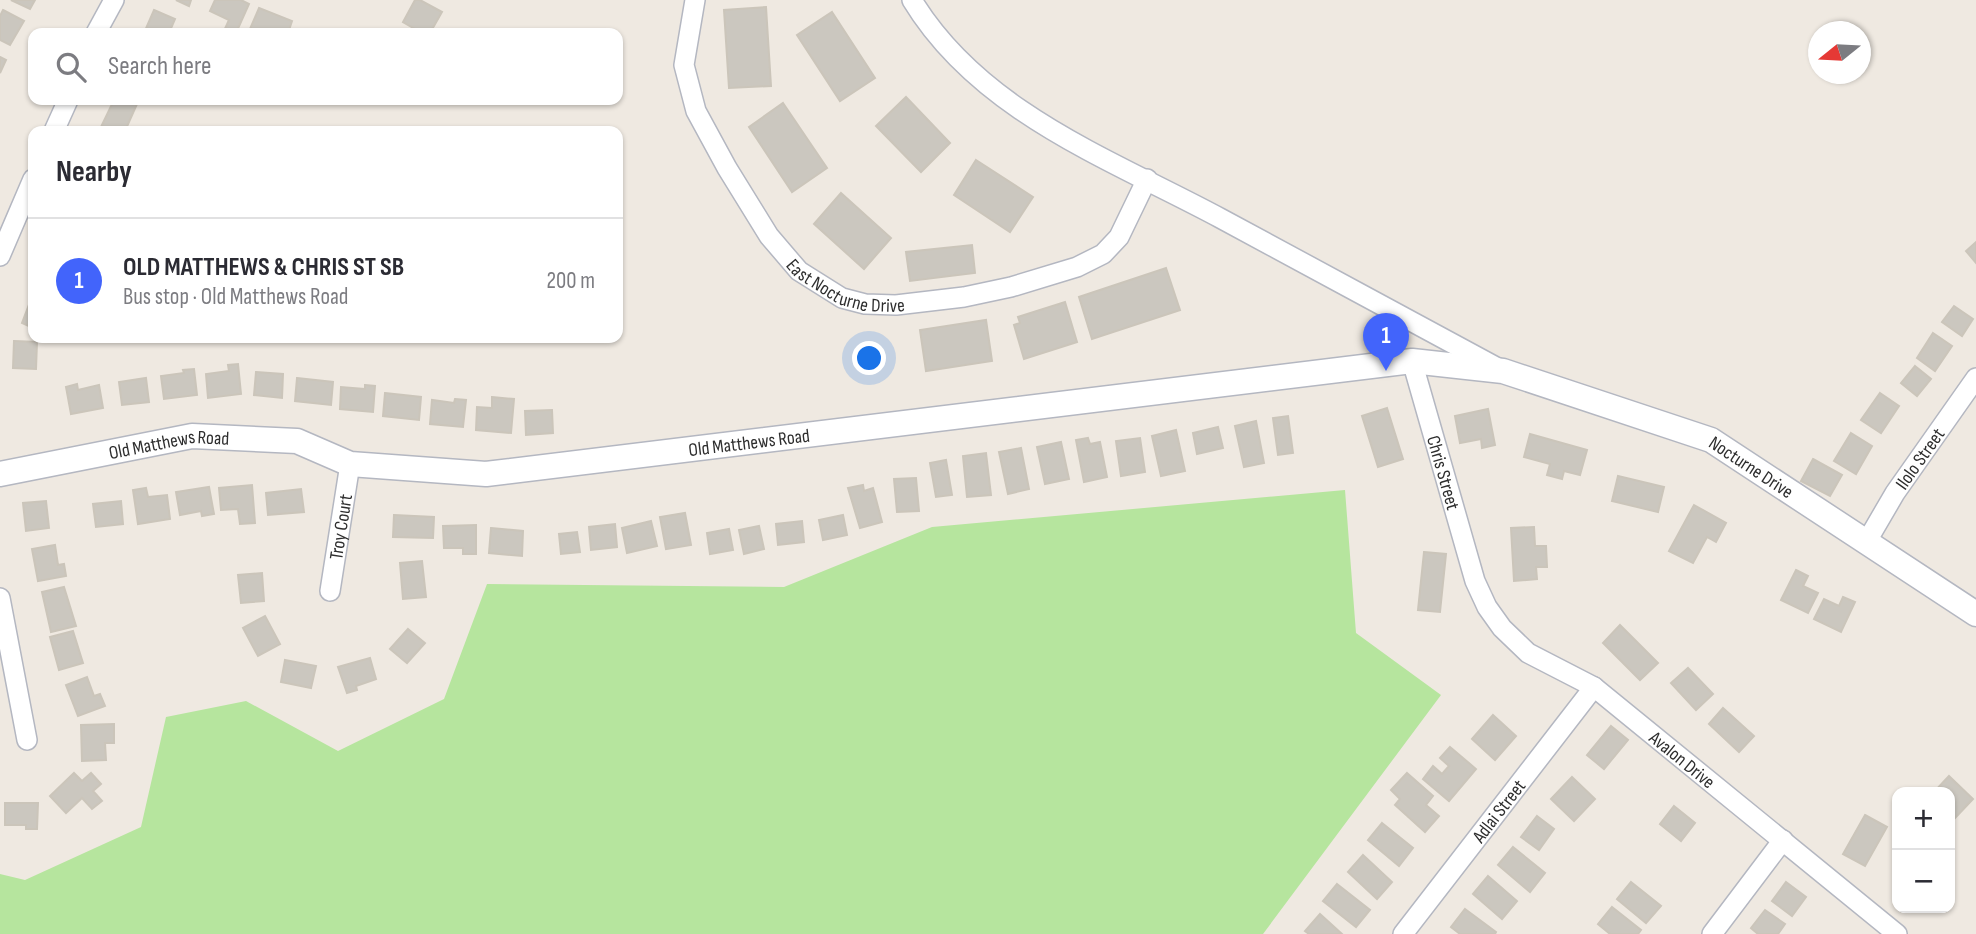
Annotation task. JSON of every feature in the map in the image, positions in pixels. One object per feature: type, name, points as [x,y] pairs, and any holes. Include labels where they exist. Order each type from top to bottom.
[{"type":"street","points":[[99,28],[114,0]]},
{"type":"street","name":"East Nocturne Drive","points":[[695,0],[684,65],[696,111],[769,236],[799,271],[842,298],[865,304],[896,305],[964,297],[1011,287],[1077,267],[1103,254],[1119,237],[1147,179]]},
{"type":"street","points":[[912,0],[939,38],[965,66],[1029,116],[1083,148],[1147,179],[1503,371]]},
{"type":"street","points":[[56,126],[66,105]]},
{"type":"street","points":[[0,256],[28,191]]},
{"type":"street","name":"Old Matthews Road","points":[[0,474],[192,436],[298,441],[350,464],[486,474],[1412,361],[1503,371]]},
{"type":"street","name":"Chris Street","points":[[1412,361],[1475,581]]},
{"type":"street","name":"Nocturne Drive","points":[[1503,371],[1711,439],[1976,614]]},
{"type":"street","name":"Ilolo Street","points":[[1867,541],[1895,493],[1976,378]]},
{"type":"street","name":"Troy Court","points":[[330,591],[350,464]]},
{"type":"street","name":"Avalon Drive","points":[[1475,581],[1487,607],[1502,628],[1528,653],[1594,687],[1897,934]]},
{"type":"street","points":[[0,598],[27,740]]},
{"type":"street","name":"Adlai Street","points":[[1403,934],[1594,687]]},
{"type":"street","points":[[1712,934],[1783,840]]},
{"type":"green space","points":[[1345,490],[1356,633],[1441,695],[1263,934],[0,934],[0,874],[25,880],[141,827],[166,717],[246,701],[338,751],[444,699],[487,584],[784,587],[932,527]]},
{"type":"building","points":[[11,0],[35,0],[30,9]]},
{"type":"building","points":[[176,0],[191,0],[189,6]]},
{"type":"building","points":[[215,0],[241,0],[249,4],[238,28],[225,28],[229,20],[210,11]]},
{"type":"building","points":[[415,0],[442,12],[433,28],[413,28],[403,22]]},
{"type":"building","points":[[766,7],[771,86],[729,88],[724,10]]},
{"type":"building","points":[[259,8],[292,21],[290,28],[250,28]]},
{"type":"building","points":[[3,10],[24,21],[10,45],[0,40],[0,16]]},
{"type":"building","points":[[154,10],[175,19],[171,28],[146,28]]},
{"type":"building","points":[[832,12],[875,78],[840,101],[797,35]]},
{"type":"building","points":[[0,57],[6,60],[0,73]]},
{"type":"building","points":[[906,97],[950,143],[921,172],[876,126]]},
{"type":"building","points":[[783,103],[827,168],[792,192],[749,127]]},
{"type":"building","points":[[112,105],[137,105],[127,126],[101,126]]},
{"type":"building","points":[[976,160],[1033,197],[1010,232],[954,195]]},
{"type":"building","points":[[841,193],[891,238],[864,269],[814,224]]},
{"type":"building","points":[[1976,242],[1976,263],[1966,251]]},
{"type":"building","points":[[972,245],[975,273],[910,281],[906,252]]},
{"type":"building","points":[[1166,268],[1180,310],[1092,339],[1079,297]]},
{"type":"building","points":[[1065,302],[1077,342],[1024,359],[1014,325],[1020,323],[1018,317]]},
{"type":"building","points":[[1954,306],[1973,319],[1962,336],[1942,322]]},
{"type":"building","points":[[28,307],[28,326],[22,323]]},
{"type":"building","points":[[986,320],[992,361],[926,371],[920,330]]},
{"type":"building","points":[[1933,333],[1952,346],[1935,371],[1917,358]]},
{"type":"building","points":[[14,341],[37,343],[36,369],[13,368]]},
{"type":"building","points":[[238,364],[241,394],[208,398],[206,374],[229,371],[228,365]]},
{"type":"building","points":[[1915,366],[1931,379],[1917,396],[1901,383]]},
{"type":"building","points":[[194,369],[197,395],[164,399],[161,376]]},
{"type":"building","points":[[256,372],[283,374],[282,398],[254,395]]},
{"type":"building","points":[[146,378],[149,402],[122,405],[119,382]]},
{"type":"building","points":[[297,378],[333,382],[331,405],[295,401]]},
{"type":"building","points":[[77,384],[78,390],[99,385],[103,408],[71,414],[66,387]]},
{"type":"building","points":[[365,385],[375,386],[373,412],[340,409],[341,387],[365,389]]},
{"type":"building","points":[[385,393],[421,397],[419,420],[383,416]]},
{"type":"building","points":[[1880,393],[1899,406],[1881,433],[1861,420]]},
{"type":"building","points":[[492,397],[514,399],[511,433],[476,430],[477,407],[492,408]]},
{"type":"building","points":[[455,399],[466,400],[463,427],[430,424],[432,400],[454,403]]},
{"type":"building","points":[[1387,408],[1403,459],[1378,467],[1362,416]]},
{"type":"building","points":[[1488,409],[1495,445],[1482,448],[1481,439],[1460,443],[1455,416]]},
{"type":"building","points":[[552,410],[553,433],[526,435],[525,411]]},
{"type":"building","points":[[1288,416],[1293,453],[1278,455],[1273,418]]},
{"type":"building","points":[[1256,421],[1264,463],[1244,467],[1235,426]]},
{"type":"building","points":[[1218,427],[1223,448],[1197,454],[1193,433]]},
{"type":"building","points":[[1176,430],[1185,471],[1161,476],[1152,436]]},
{"type":"building","points":[[1851,433],[1872,446],[1856,474],[1834,461]]},
{"type":"building","points":[[1530,434],[1587,450],[1580,475],[1564,471],[1562,479],[1547,475],[1550,464],[1524,457]]},
{"type":"building","points":[[1088,438],[1090,444],[1100,442],[1107,477],[1084,482],[1076,440]]},
{"type":"building","points":[[1140,438],[1145,472],[1121,476],[1116,441]]},
{"type":"building","points":[[1061,442],[1069,479],[1045,484],[1037,447]]},
{"type":"building","points":[[1021,448],[1029,489],[1008,494],[999,452]]},
{"type":"building","points":[[986,453],[991,495],[967,497],[963,456]]},
{"type":"building","points":[[1813,459],[1842,475],[1830,496],[1801,481]]},
{"type":"building","points":[[946,460],[952,495],[936,497],[930,463]]},
{"type":"building","points":[[1618,476],[1664,487],[1658,512],[1612,501]]},
{"type":"building","points":[[916,478],[919,511],[897,512],[894,479]]},
{"type":"building","points":[[252,485],[255,523],[240,524],[238,509],[221,510],[219,488]]},
{"type":"building","points":[[863,485],[864,491],[873,488],[882,522],[860,528],[848,488]]},
{"type":"building","points":[[209,487],[214,514],[202,516],[201,511],[180,515],[176,492]]},
{"type":"building","points":[[146,488],[148,497],[167,495],[170,519],[138,524],[133,490]]},
{"type":"building","points":[[301,489],[304,512],[268,515],[266,493]]},
{"type":"building","points":[[46,501],[49,528],[26,531],[23,503]]},
{"type":"building","points":[[121,501],[123,524],[96,527],[93,504]]},
{"type":"building","points":[[1694,505],[1726,523],[1716,542],[1707,537],[1693,563],[1669,551]]},
{"type":"building","points":[[685,513],[691,545],[666,549],[660,517]]},
{"type":"building","points":[[394,515],[434,517],[433,538],[393,537]]},
{"type":"building","points":[[843,515],[847,535],[823,540],[819,520]]},
{"type":"building","points":[[651,521],[657,546],[627,553],[622,528]]},
{"type":"building","points":[[802,521],[804,542],[778,545],[776,524]]},
{"type":"building","points":[[615,524],[617,547],[591,550],[589,527]]},
{"type":"building","points":[[476,525],[476,554],[463,554],[463,548],[444,548],[443,526]]},
{"type":"building","points":[[759,526],[764,549],[744,554],[739,530]]},
{"type":"building","points":[[1534,527],[1535,546],[1546,546],[1547,567],[1536,567],[1537,579],[1514,581],[1511,528]]},
{"type":"building","points":[[491,528],[523,531],[522,556],[489,553]]},
{"type":"building","points":[[729,529],[733,550],[710,554],[707,533]]},
{"type":"building","points":[[577,532],[580,552],[561,554],[559,534]]},
{"type":"building","points":[[55,545],[58,565],[64,564],[66,576],[38,581],[32,549]]},
{"type":"building","points":[[1424,552],[1446,554],[1440,612],[1418,610]]},
{"type":"building","points":[[422,561],[426,597],[403,599],[400,563]]},
{"type":"building","points":[[1796,570],[1808,576],[1803,586],[1818,593],[1808,613],[1781,600]]},
{"type":"building","points":[[262,573],[264,601],[241,603],[238,575]]},
{"type":"building","points":[[64,587],[76,626],[51,632],[42,592]]},
{"type":"building","points":[[1843,597],[1855,602],[1841,632],[1814,619],[1824,599],[1839,606]]},
{"type":"building","points":[[265,616],[280,644],[258,656],[243,628]]},
{"type":"building","points":[[1620,625],[1658,663],[1640,680],[1603,643]]},
{"type":"building","points":[[408,629],[425,643],[407,663],[390,649]]},
{"type":"building","points":[[73,631],[83,663],[59,670],[50,637]]},
{"type":"building","points":[[370,658],[376,679],[356,686],[357,690],[347,693],[338,667]]},
{"type":"building","points":[[285,660],[316,666],[311,688],[281,682]]},
{"type":"building","points":[[1688,668],[1713,694],[1696,710],[1671,683]]},
{"type":"building","points":[[87,677],[94,696],[100,694],[105,706],[78,716],[66,685]]},
{"type":"building","points":[[1723,708],[1754,736],[1739,752],[1709,724]]},
{"type":"building","points":[[1493,715],[1516,736],[1495,760],[1472,739]]},
{"type":"building","points":[[114,724],[114,743],[105,743],[106,760],[82,761],[81,725]]},
{"type":"building","points":[[1611,726],[1628,740],[1604,769],[1587,755]]},
{"type":"building","points":[[1450,747],[1476,769],[1449,801],[1423,779],[1433,766],[1442,774],[1449,766],[1440,758]]},
{"type":"building","points":[[74,773],[82,781],[91,773],[101,784],[93,791],[102,801],[92,809],[82,798],[66,813],[50,796]]},
{"type":"building","points":[[1407,773],[1433,796],[1426,805],[1439,816],[1425,832],[1395,805],[1400,799],[1391,790]]},
{"type":"building","points":[[1949,776],[1973,799],[1955,818],[1955,787],[1939,787]]},
{"type":"building","points":[[1572,777],[1595,799],[1574,821],[1551,799]]},
{"type":"building","points":[[5,803],[38,803],[37,829],[26,829],[26,825],[5,825]]},
{"type":"building","points":[[1674,806],[1695,823],[1681,841],[1660,824]]},
{"type":"building","points":[[1865,815],[1887,827],[1865,866],[1843,854]]},
{"type":"building","points":[[1537,816],[1554,829],[1539,850],[1521,837]]},
{"type":"building","points":[[1382,823],[1413,848],[1399,866],[1368,840]]},
{"type":"building","points":[[1513,847],[1545,873],[1530,892],[1498,865]]},
{"type":"building","points":[[1363,855],[1392,882],[1377,899],[1348,872]]},
{"type":"building","points":[[1488,876],[1517,901],[1502,919],[1473,894]]},
{"type":"building","points":[[1631,882],[1661,906],[1646,923],[1617,899]]},
{"type":"building","points":[[1786,882],[1806,897],[1792,916],[1772,901]]},
{"type":"building","points":[[1337,884],[1370,910],[1356,927],[1323,901]]},
{"type":"building","points":[[1612,907],[1641,930],[1638,934],[1610,934],[1598,924]]},
{"type":"building","points":[[1465,909],[1496,932],[1495,934],[1460,934],[1451,927]]},
{"type":"building","points":[[1765,910],[1785,924],[1778,934],[1758,934],[1751,928]]},
{"type":"building","points":[[1320,914],[1342,934],[1309,934],[1305,931]]},
{"type":"place","name":"OLD MATTHEWS & CHRIS ST SB","points":[[1386,371]]}]
